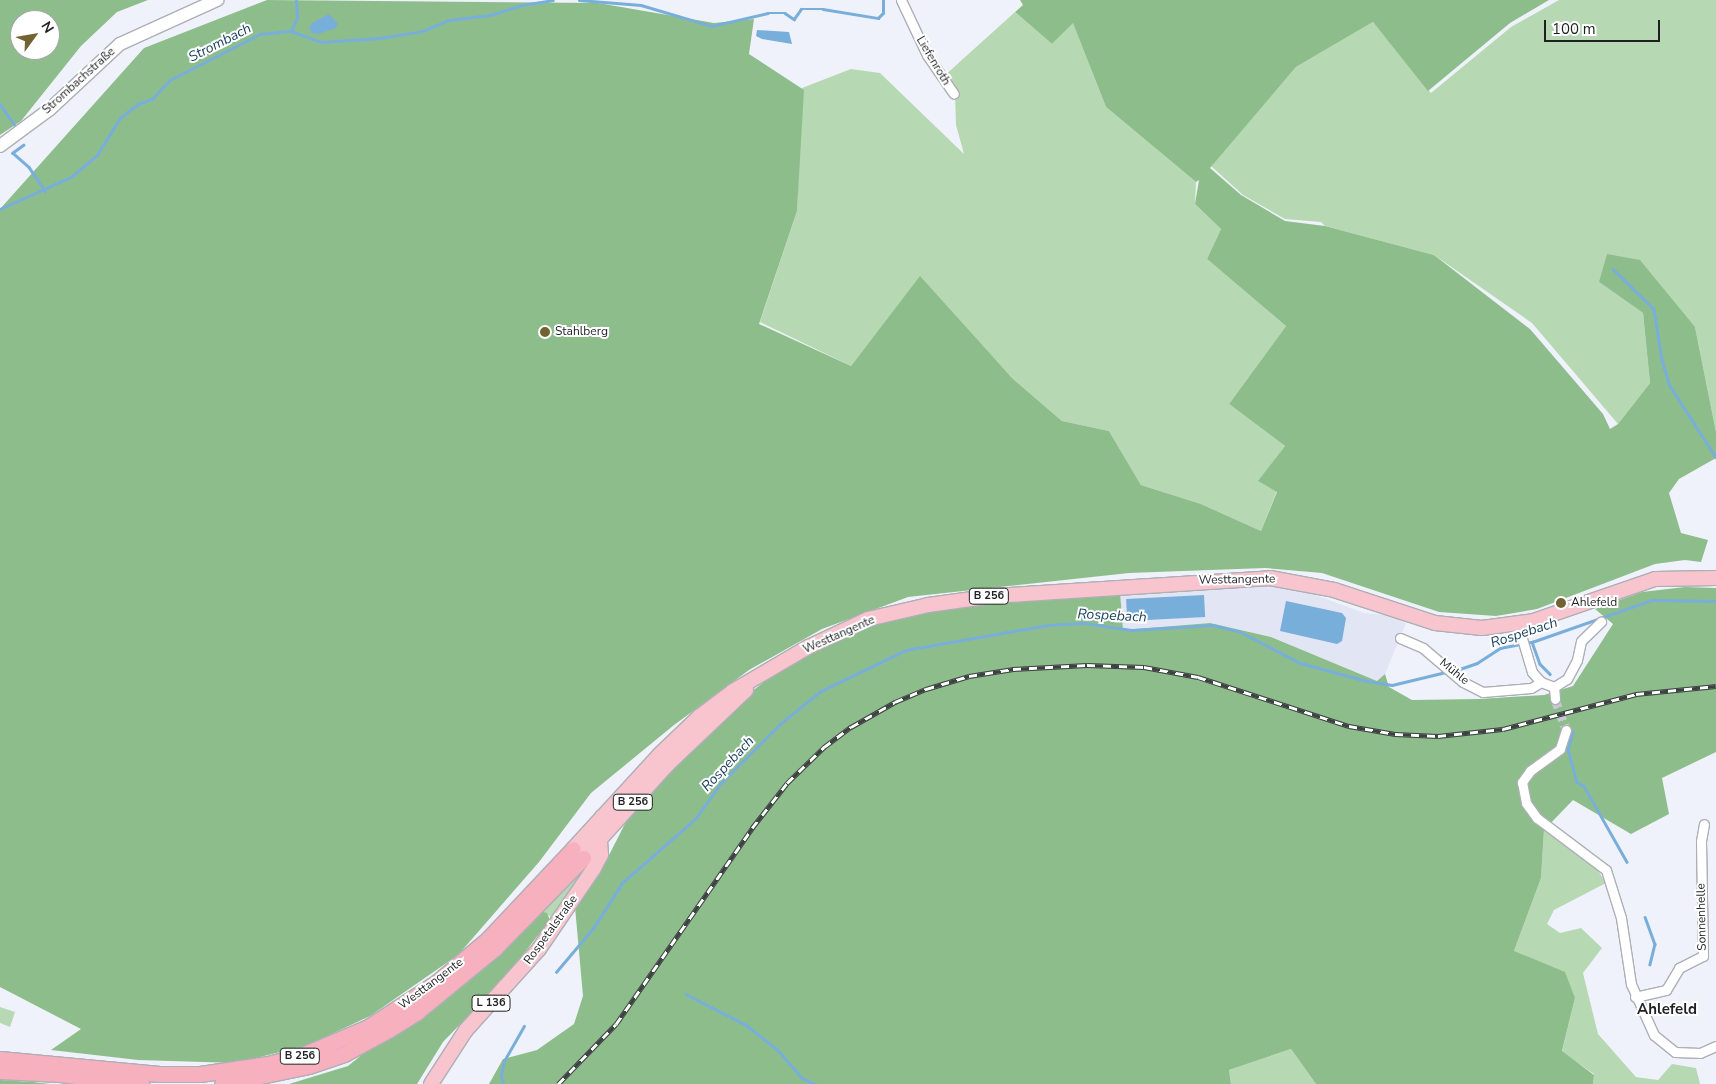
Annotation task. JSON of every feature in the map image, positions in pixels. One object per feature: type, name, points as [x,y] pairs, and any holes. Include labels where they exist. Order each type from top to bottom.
[{"type":"highway","name":"Westtangente","points":[[0,1060],[159,1074],[200,1074],[268,1064],[312,1051],[368,1027],[437,982],[584,858]]},
{"type":"highway","name":"Westtangente","points":[[222,1084],[309,1066],[346,1052],[390,1029],[424,1006],[495,948],[584,858]]},
{"type":"highway","points":[[0,1071],[60,1074],[141,1084]]},
{"type":"main road","name":"Strombachstraße","points":[[0,146],[50,109],[120,44],[217,0]]},
{"type":"main road","name":"Westtangente","points":[[584,858],[602,816],[700,716],[734,691],[808,647],[868,619],[928,605],[994,596],[1233,578],[1296,581],[1457,627],[1519,632],[1655,579],[1716,578]]},
{"type":"main road","name":"Westtangente","points":[[584,858],[667,765],[761,675]]},
{"type":"main road","name":"B 256","points":[[599,839],[602,816]]},
{"type":"main road","name":"Rospetalstraße","points":[[431,1084],[466,1030],[539,949],[584,858]]},
{"type":"street","name":"Liefenroth","points":[[901,0],[927,55],[954,94]]},
{"type":"street","points":[[1554,687],[1567,679],[1577,660],[1581,641],[1602,622]]},
{"type":"street","points":[[1519,632],[1532,672],[1541,682],[1554,687]]},
{"type":"street","name":"Mühle","points":[[1400,638],[1424,648],[1454,674],[1483,692],[1531,688],[1541,682]]},
{"type":"street","points":[[1554,687],[1555,699]]},
{"type":"street","points":[[1566,730],[1560,749],[1530,771],[1522,782],[1522,793],[1537,818],[1606,870],[1621,918],[1635,997],[1654,1035],[1675,1052],[1700,1053],[1716,1046]]},
{"type":"street","name":"Sonnenhelle","points":[[1635,997],[1666,990],[1679,968],[1703,956],[1701,841],[1704,824]]},
{"type":"shaded area","points":[[1235,584],[1294,587],[1364,613],[1386,615],[1406,623],[1385,674],[1378,681],[1271,637],[1210,623],[1123,630],[1120,592]]},
{"type":"green space","points":[[0,0],[148,0],[117,12],[81,46],[21,121],[0,135]]},
{"type":"green space","points":[[267,0],[598,3],[714,23],[754,19],[749,54],[804,90],[797,211],[759,324],[851,366],[920,276],[1013,379],[1062,421],[1109,431],[1141,485],[1201,504],[1261,531],[1277,492],[1258,481],[1285,446],[1229,404],[1286,326],[1207,259],[1221,229],[1195,204],[1199,180],[1196,182],[1106,107],[1073,23],[1052,44],[1015,12],[1023,5],[1020,0],[1549,0],[1510,23],[1428,91],[1373,22],[1296,67],[1210,168],[1241,195],[1285,221],[1325,226],[1434,255],[1530,329],[1603,414],[1610,429],[1618,424],[1650,383],[1643,313],[1599,282],[1607,254],[1640,260],[1695,327],[1716,432],[1716,458],[1679,479],[1669,493],[1681,533],[1708,540],[1701,562],[1685,560],[1655,564],[1537,609],[1496,616],[1439,612],[1322,573],[1265,568],[1129,573],[908,597],[822,629],[749,670],[674,725],[591,793],[539,862],[458,955],[370,1016],[308,1045],[236,1063],[138,1060],[51,1050],[81,1029],[0,987],[0,209],[144,48]]},
{"type":"green space","points":[[1559,0],[1716,0],[1716,432],[1695,327],[1599,282],[1643,313],[1650,383],[1618,424],[1532,323],[1434,255],[1325,226],[1321,222],[1285,219],[1243,195],[1211,166],[1296,67],[1373,22],[1431,93],[1511,27]]},
{"type":"green space","points":[[1015,12],[1052,44],[1073,22],[1106,107],[1196,182],[1195,204],[1221,229],[1207,259],[1286,326],[1229,404],[1285,446],[1259,481],[1277,491],[1261,531],[1201,504],[1141,485],[1109,431],[1062,421],[1013,379],[920,277],[851,366],[760,322],[797,211],[802,88],[851,69],[880,73],[964,154],[956,125],[955,94],[943,77]]},
{"type":"green space","points":[[1685,587],[1716,588],[1716,752],[1662,778],[1669,814],[1631,834],[1573,800],[1544,830],[1541,878],[1514,951],[1565,972],[1575,998],[1562,1051],[1594,1075],[1593,1084],[1316,1084],[1291,1049],[1229,1070],[1231,1084],[489,1084],[503,1059],[537,1050],[574,1024],[583,996],[575,907],[605,863],[633,808],[742,699],[777,672],[866,626],[944,607],[1120,592],[1123,630],[1210,623],[1271,637],[1377,681],[1385,674],[1389,687],[1412,700],[1479,699],[1544,695],[1573,686],[1613,624],[1595,609],[1642,592]]},
{"type":"green space","points":[[1544,830],[1591,860],[1606,883],[1554,910],[1547,924],[1560,933],[1581,928],[1602,948],[1583,973],[1598,1034],[1636,1077],[1658,1080],[1672,1064],[1696,1068],[1700,1084],[1593,1084],[1594,1074],[1562,1052],[1575,998],[1514,951],[1541,878]]},
{"type":"green space","points":[[586,862],[587,866],[550,920],[550,916],[540,911]]},
{"type":"green space","points":[[540,911],[547,913],[550,920],[504,979],[443,1042],[417,1084],[289,1084],[348,1066]]},
{"type":"green space","points":[[0,1007],[15,1012],[10,1027],[0,1023]]},
{"type":"green space","points":[[1291,1049],[1316,1084],[1231,1084],[1229,1070]]},
{"type":"green space","points":[[0,1080],[33,1082],[50,1084],[0,1084]]},
{"type":"water","points":[[329,14],[338,24],[336,28],[318,34],[312,33],[309,28],[312,23]]},
{"type":"water","points":[[757,30],[789,32],[792,44],[762,39],[756,36]]},
{"type":"water","points":[[1204,595],[1205,617],[1127,621],[1126,599]]},
{"type":"water","points":[[1286,601],[1342,613],[1346,618],[1342,641],[1337,644],[1280,631]]},
{"type":"waterway","points":[[291,31],[297,18],[296,0]]},
{"type":"waterway","name":"Strombach","points":[[0,209],[71,177],[97,155],[120,118],[138,104],[152,99],[170,80],[260,34],[291,31],[322,42],[380,38],[423,31],[449,20],[490,15],[522,5],[553,0]]},
{"type":"waterway","name":"Strombach","points":[[579,0],[641,5],[712,26],[768,13],[785,13],[794,19],[801,9],[823,9],[878,18],[883,13],[883,0]]},
{"type":"waterway","points":[[0,104],[16,127]]},
{"type":"waterway","points":[[24,145],[13,153],[29,167],[45,191]]},
{"type":"waterway","points":[[1613,269],[1654,309],[1662,360],[1670,386],[1716,457]]},
{"type":"waterway","name":"Rospebach","points":[[1454,671],[1477,663],[1500,648],[1532,642],[1652,600],[1716,601]]},
{"type":"waterway","name":"Rospebach","points":[[556,972],[594,927],[622,883],[695,819],[721,783],[780,724],[821,691],[906,650],[1048,625],[1084,623],[1132,630],[1213,625],[1241,632],[1300,663],[1367,681],[1392,685],[1446,672]]},
{"type":"waterway","points":[[1532,642],[1540,664],[1550,674]]},
{"type":"waterway","points":[[1573,732],[1568,749],[1577,782],[1584,786],[1627,862]]},
{"type":"waterway","points":[[1645,917],[1655,944],[1650,964]]},
{"type":"waterway","points":[[686,994],[746,1025],[777,1049],[802,1078],[815,1084]]},
{"type":"waterway","name":"Rospebach","points":[[503,1084],[501,1075],[504,1061],[524,1026]]},
{"type":"tunnel","points":[[1555,699],[1566,730]]},
{"type":"railway","points":[[558,1084],[616,1024],[752,828],[787,783],[824,747],[851,727],[895,702],[926,689],[969,676],[1013,669],[1087,665],[1144,667],[1198,677],[1349,726],[1395,734],[1438,736],[1503,729],[1636,694],[1716,686]]},
{"type":"place","name":"Stahlberg","points":[[545,332]]},
{"type":"place","name":"Ahlefeld","points":[[1561,603]]},
{"type":"district","name":"Ahlefeld","points":[[1667,1010]]}]
